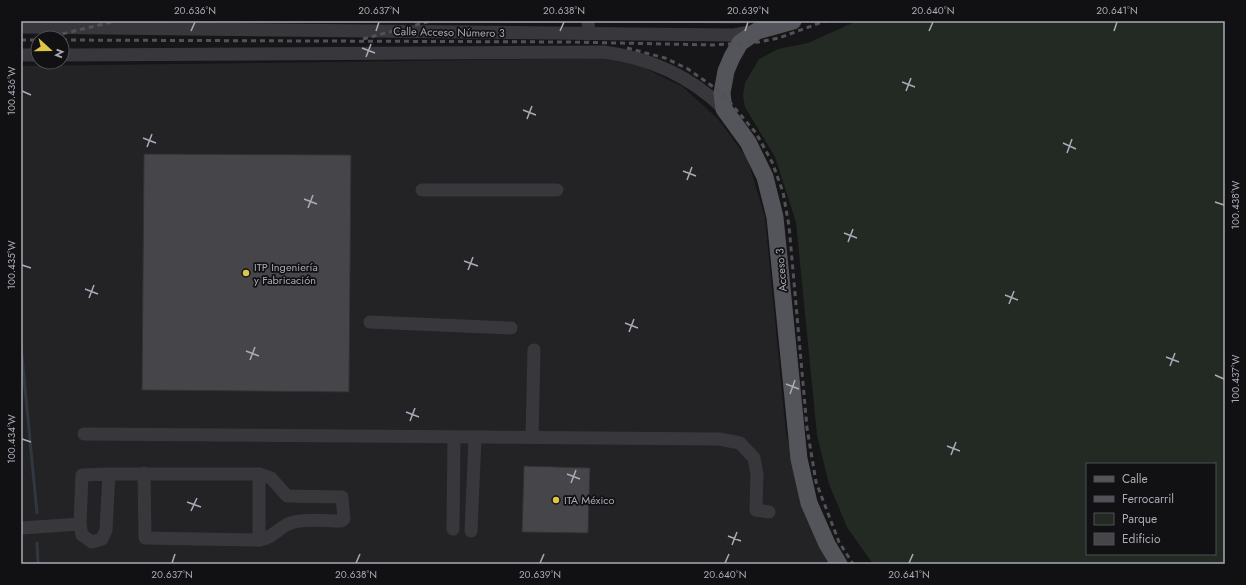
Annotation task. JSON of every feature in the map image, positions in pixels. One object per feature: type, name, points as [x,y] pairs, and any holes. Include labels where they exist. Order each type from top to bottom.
[{"type":"main road","points":[[724,109],[722,93],[723,82],[732,57],[740,43],[757,31],[793,21]]},
{"type":"main road","name":"Acceso 3","points":[[724,109],[748,142],[765,177],[775,217],[799,459],[810,503],[827,544],[839,564]]},
{"type":"street","name":"Calle Acceso Número 3","points":[[21,27],[588,28],[734,35],[757,31]]},
{"type":"street","name":"Calle Acceso Número 3","points":[[70,55],[604,52],[625,55],[661,66],[694,83],[707,92],[724,109]]},
{"type":"street","points":[[422,190],[558,190]]},
{"type":"street","points":[[370,322],[511,328]]},
{"type":"street","points":[[532,437],[534,350]]},
{"type":"street","points":[[84,434],[719,439],[740,443],[754,458],[757,474],[756,510],[769,512]]},
{"type":"street","points":[[453,529],[454,438]]},
{"type":"street","points":[[471,532],[475,438]]},
{"type":"street","points":[[109,474],[105,535],[102,540],[92,542],[82,535],[80,524],[82,475],[109,474],[144,473],[260,474],[271,478],[287,496],[342,497],[344,519],[341,521],[297,522],[288,524],[267,539],[258,540],[145,538],[144,473]]},
{"type":"street","points":[[258,540],[260,474]]},
{"type":"street","points":[[21,528],[80,524]]},
{"type":"shaded area","points":[[343,21],[565,21],[563,23]]},
{"type":"shaded area","points":[[609,21],[747,21],[739,24]]},
{"type":"shaded area","points":[[625,58],[683,87],[718,119],[747,158],[765,217],[786,433],[804,505],[835,564],[21,564],[21,66],[30,66],[30,70],[70,70],[70,65]]},
{"type":"green space","points":[[857,21],[1225,21],[1225,564],[873,564],[847,527],[829,484],[817,435],[796,222],[775,157],[745,107],[743,95],[745,83],[759,59],[778,49],[808,43]]},
{"type":"building","name":"ITP Ingeniería y Fabricación","points":[[144,154],[351,155],[349,392],[142,390]]},
{"type":"building","name":"ITA México","points":[[524,466],[590,468],[588,533],[522,532]]},
{"type":"waterway","points":[[21,346],[37,513]]},
{"type":"waterway","points":[[37,543],[38,564]]},
{"type":"railway","points":[[70,32],[116,21]]},
{"type":"railway","points":[[363,39],[431,21]]},
{"type":"railway","points":[[70,40],[569,42],[713,45],[759,42],[779,38],[825,21]]},
{"type":"railway","points":[[21,40],[30,40]]},
{"type":"railway","points":[[627,48],[665,58],[688,69],[722,93],[756,133],[772,162],[783,192],[789,226],[807,428],[816,482],[839,542],[853,564]]},
{"type":"place","name":"ITP Ingeniería y Fabricación","points":[[246,273]]},
{"type":"place","name":"ITA México","points":[[556,500]]}]
